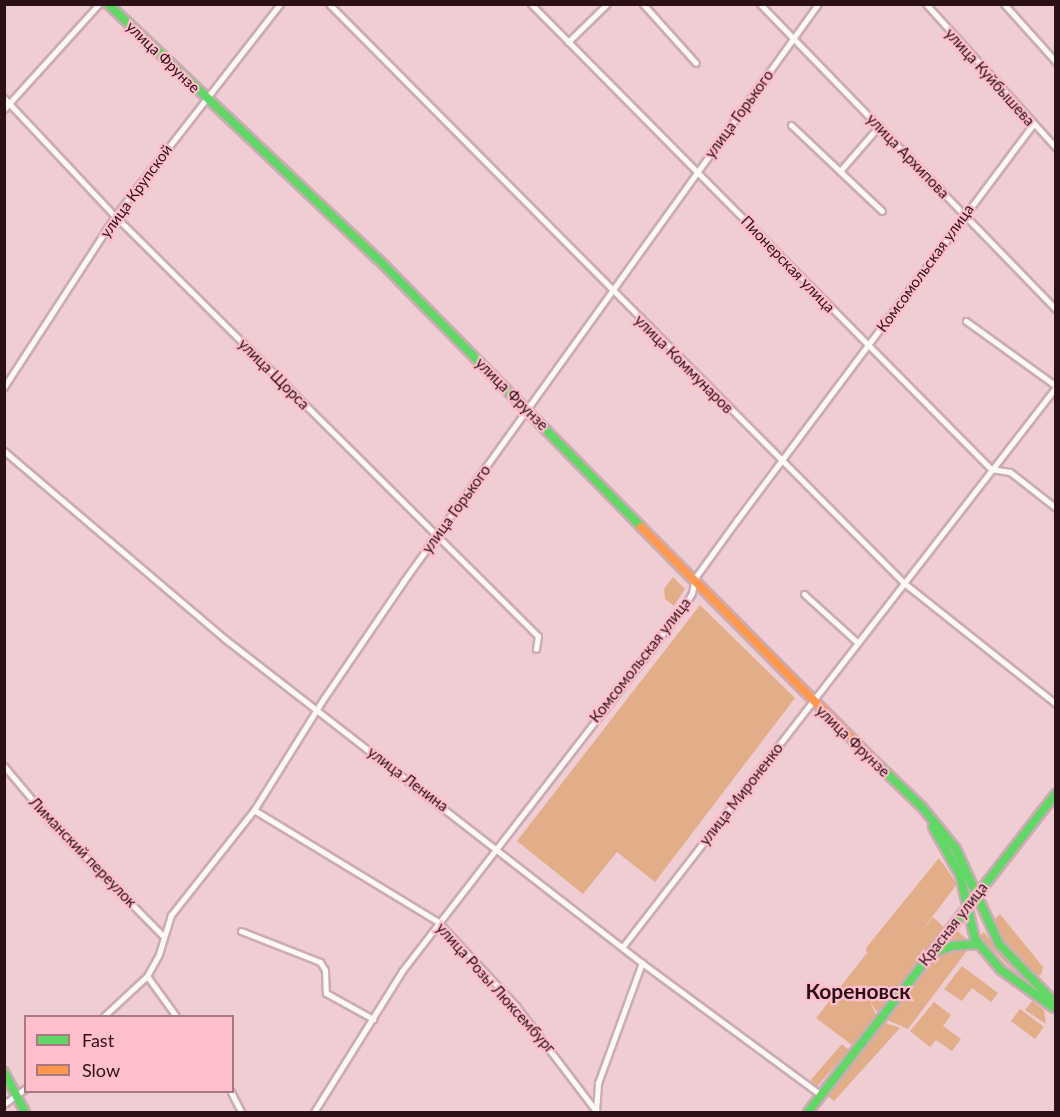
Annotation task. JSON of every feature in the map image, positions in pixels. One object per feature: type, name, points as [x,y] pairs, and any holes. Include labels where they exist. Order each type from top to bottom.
[{"type":"main road","name":"улица Фрунзе","points":[[108,4],[377,258],[695,578],[812,702],[907,793],[956,849],[999,944],[1056,1004]]},
{"type":"main road","name":"улица Фрунзе","points":[[907,793],[937,833],[960,875],[969,925],[978,944],[1011,978],[1056,1010]]},
{"type":"main road","name":"Красная улица","points":[[808,1113],[966,906],[1056,794]]},
{"type":"main road","points":[[929,954],[952,946],[978,944]]},
{"type":"main road","points":[[4,1072],[26,1113]]},
{"type":"street","points":[[4,109],[99,4]]},
{"type":"street","name":"улица Крупской","points":[[4,387],[115,216],[205,97],[280,4]]},
{"type":"street","name":"улица Коммунаров","points":[[329,4],[611,291],[904,583],[1056,704]]},
{"type":"street","name":"Пионерская улица","points":[[531,4],[991,469],[1010,472],[1056,508]]},
{"type":"street","points":[[568,42],[607,4]]},
{"type":"street","points":[[643,4],[696,63]]},
{"type":"street","name":"улица Архипова","points":[[760,4],[1056,309]]},
{"type":"street","name":"улица Горького","points":[[106,1015],[147,976],[159,954],[171,915],[254,810],[317,709],[438,534],[529,412],[611,291],[818,4]]},
{"type":"street","name":"улица Куйбышева","points":[[926,4],[1056,148]]},
{"type":"street","points":[[1004,4],[1056,62]]},
{"type":"street","name":"улица Щорса","points":[[4,98],[115,216],[438,534],[538,636],[536,649]]},
{"type":"street","name":"Комсомольская улица","points":[[315,1113],[373,1019],[438,922],[683,608],[693,593],[695,578],[780,460],[1033,124]]},
{"type":"street","points":[[791,125],[882,211]]},
{"type":"street","points":[[840,171],[879,126]]},
{"type":"street","points":[[966,321],[1056,387]]},
{"type":"street","name":"улица Мироненко","points":[[624,945],[1056,387]]},
{"type":"street","name":"улица Ленина","points":[[4,451],[133,564],[624,945],[642,963],[821,1095]]},
{"type":"street","points":[[804,594],[857,642]]},
{"type":"street","name":"Лиманский переулок","points":[[4,766],[52,823],[163,936]]},
{"type":"street","name":"улица Розы Люксембург","points":[[254,810],[438,922],[516,1006],[596,1112]]},
{"type":"street","points":[[241,932],[320,962],[325,970],[326,993],[373,1019]]},
{"type":"street","points":[[596,1112],[598,1083],[642,963]]},
{"type":"street","points":[[147,976],[175,1015]]},
{"type":"street","points":[[4,1104],[24,1090]]},
{"type":"street","points":[[232,1093],[242,1113]]},
{"type":"shaded area","points":[[673,577],[685,589],[674,606],[665,599],[664,589]]},
{"type":"shaded area","points":[[700,605],[795,698],[655,882],[617,852],[583,894],[517,841]]},
{"type":"shaded area","points":[[939,858],[957,884],[917,937],[933,917],[950,933],[954,928],[972,944],[908,1029],[881,1017],[870,1002],[876,1015],[852,1045],[816,1018],[867,953],[866,948]]},
{"type":"shaded area","points":[[1000,914],[1043,967],[1041,975],[1033,976],[1001,938],[993,921]]},
{"type":"shaded area","points":[[984,932],[1018,976],[980,936]]},
{"type":"shaded area","points":[[962,966],[998,993],[991,1002],[972,988],[962,1001],[944,989]]},
{"type":"shaded area","points":[[1032,1001],[1044,1010],[1046,1024],[1025,1010]]},
{"type":"shaded area","points":[[934,1002],[951,1015],[943,1026],[961,1039],[952,1051],[936,1040],[930,1047],[910,1031]]},
{"type":"shaded area","points":[[1020,1009],[1044,1027],[1035,1039],[1011,1021]]},
{"type":"shaded area","points":[[883,1022],[900,1028],[834,1101],[826,1095]]},
{"type":"shaded area","points":[[842,1044],[849,1050],[817,1086],[811,1080]]},
{"type":"traffic: fast","points":[[108,4],[377,258],[641,527]]},
{"type":"traffic: fast","points":[[874,761],[922,807],[956,849],[999,944],[1056,1004]]},
{"type":"traffic: fast","points":[[808,1112],[1056,794]]},
{"type":"traffic: fast","points":[[933,827],[960,875],[975,939],[1001,970],[1054,1008]]},
{"type":"traffic: fast","points":[[929,954],[952,946],[978,944]]},
{"type":"traffic: fast","points":[[4,1072],[25,1112]]},
{"type":"traffic: slow","points":[[641,527],[874,761]]},
{"type":"district","name":"Кореновск","points":[[858,991]]}]
